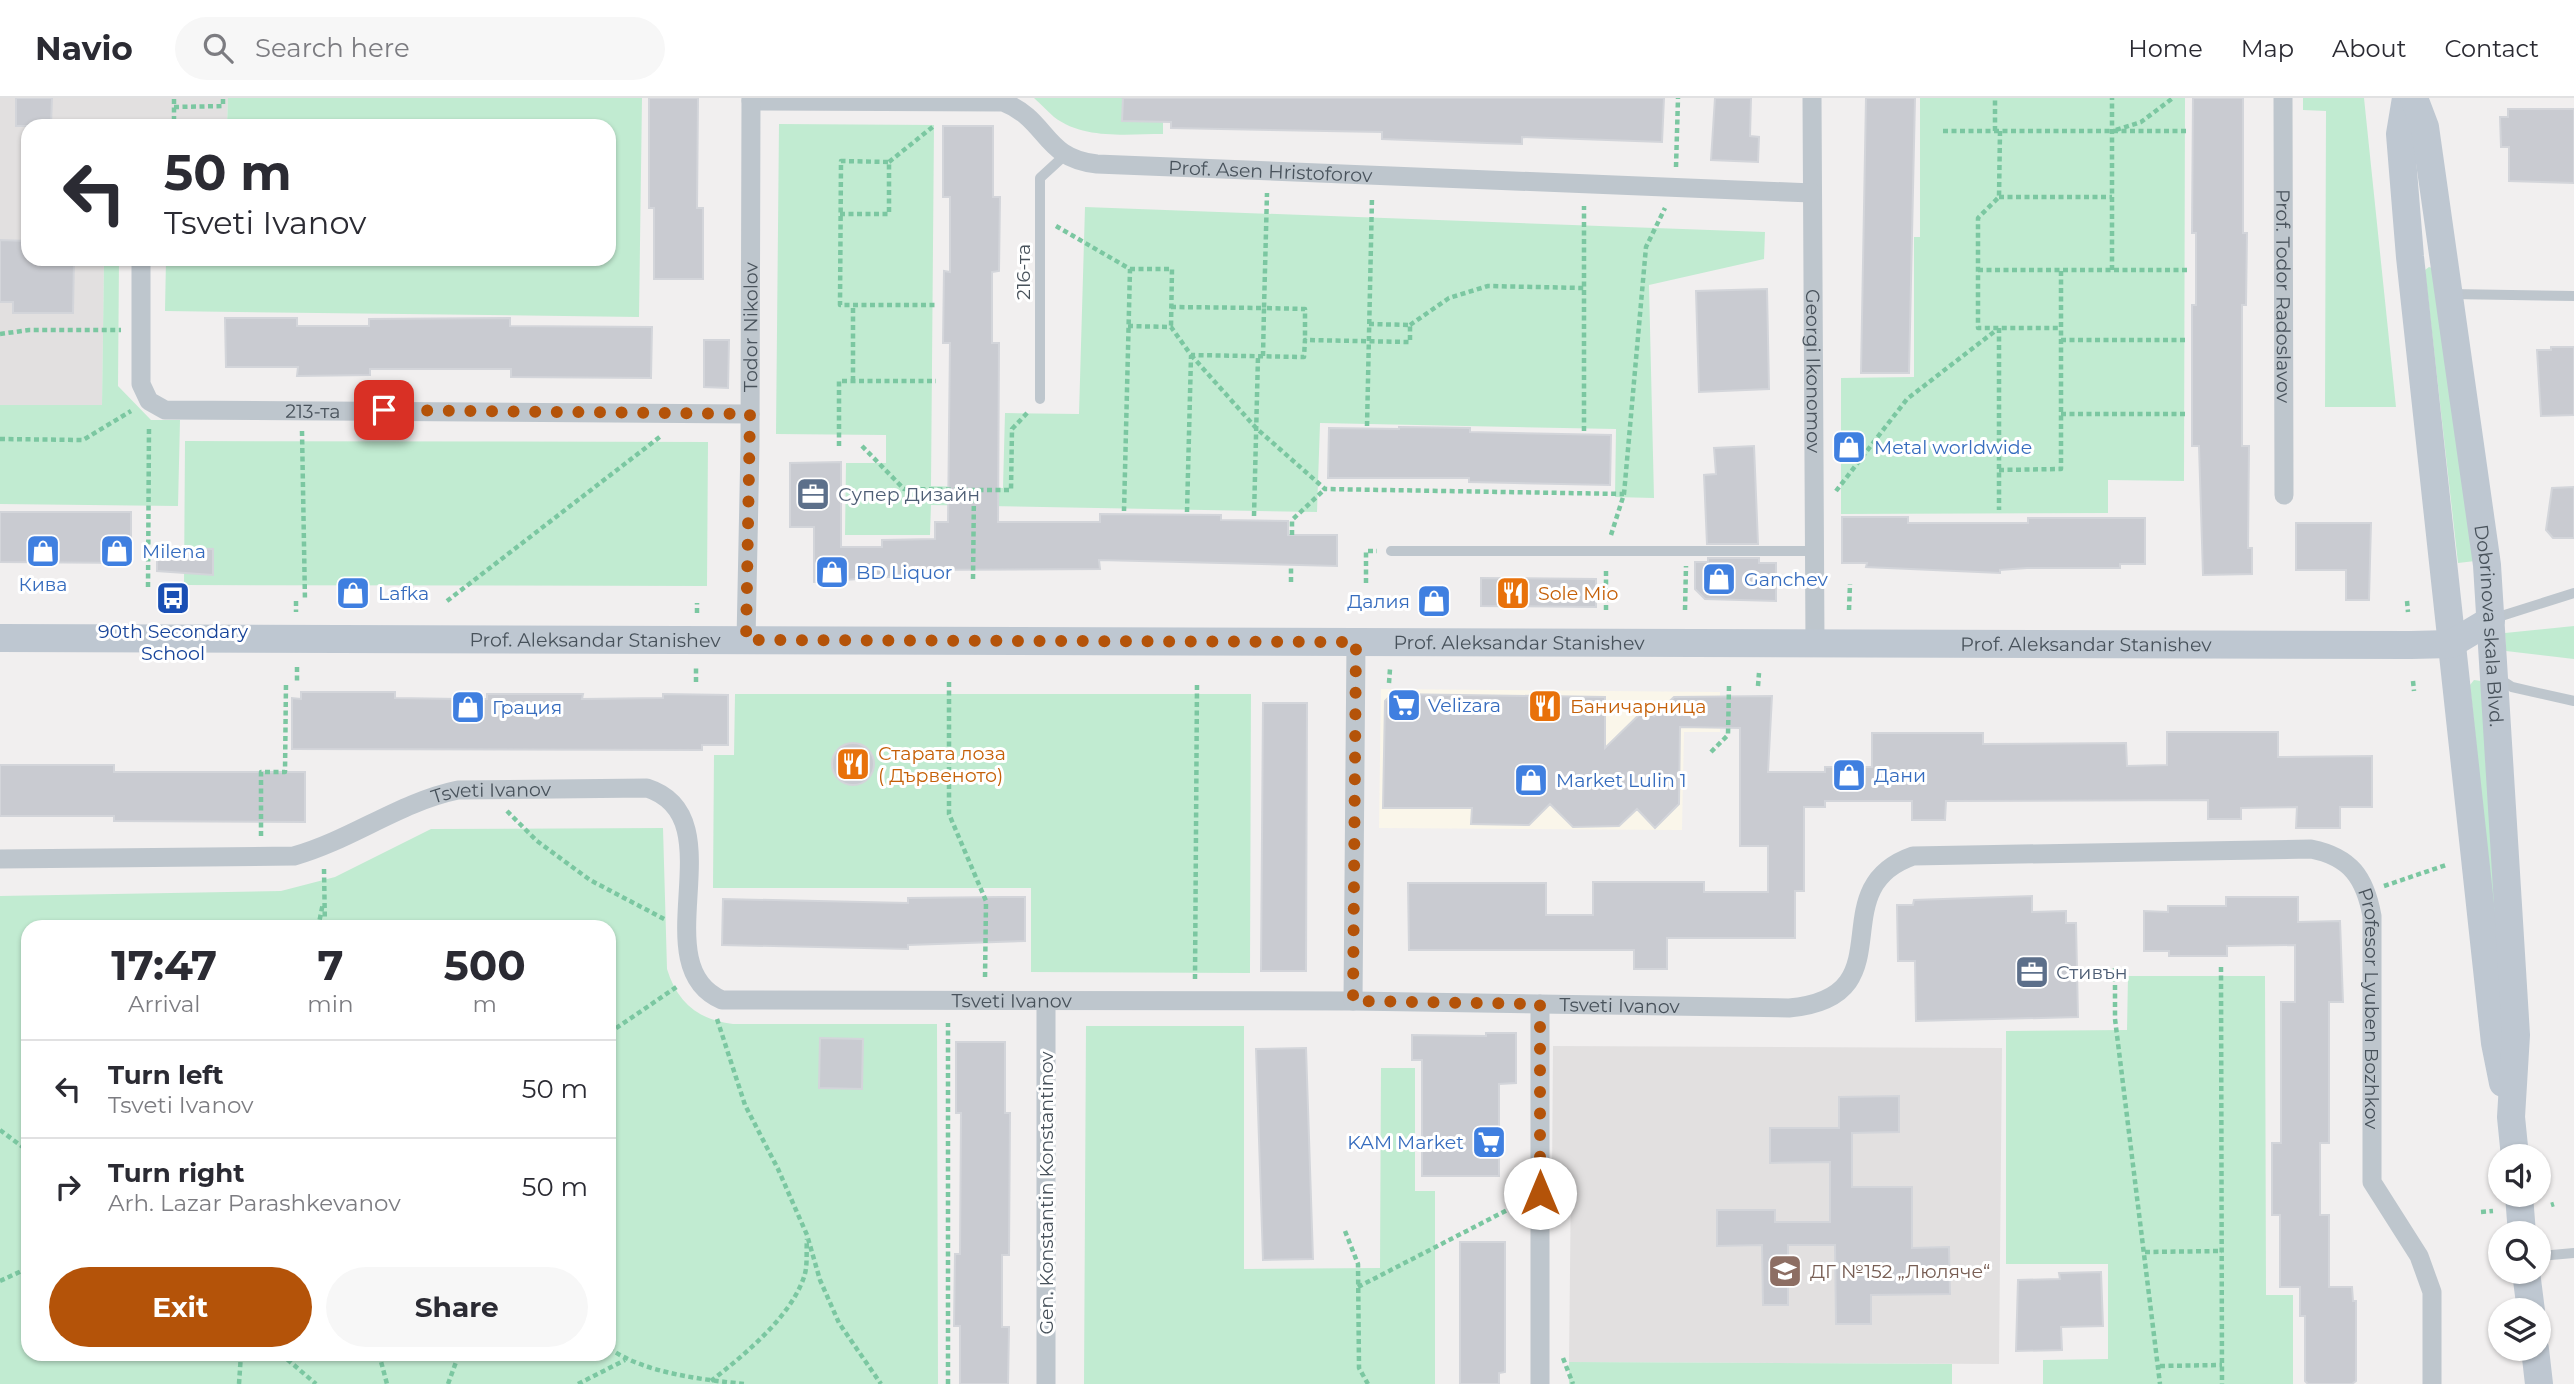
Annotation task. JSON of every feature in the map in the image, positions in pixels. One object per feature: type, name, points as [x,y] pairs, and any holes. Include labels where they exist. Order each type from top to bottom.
[{"type":"street","name":"Georgi Ikonomov","points":[[1812,98],[1812,522],[1815,643]]},
{"type":"street","name":"Prof. Todor Radoslavov","points":[[2283,98],[2284,495]]},
{"type":"street","name":"Dobrinova skala Blvd.","points":[[2406,98],[2400,134],[2410,257],[2494,1042],[2511,1117],[2514,1144]]},
{"type":"street","name":"Dobrinova skala Blvd.","points":[[2414,98],[2426,127],[2487,565],[2515,1035],[2511,1117]]},
{"type":"street","points":[[751,99],[1003,102],[1019,108],[1032,118],[1051,146],[1064,156]]},
{"type":"street","name":"Todor Nikolov","points":[[746,640],[751,99]]},
{"type":"street","name":"Prof. Asen Hristoforov","points":[[1064,156],[1097,164],[1812,194]]},
{"type":"street","points":[[141,266],[141,384],[149,401]]},
{"type":"street","name":"213-та","points":[[149,401],[164,410],[174,411],[301,409],[750,414]]},
{"type":"street","points":[[2491,620],[2451,644],[2495,676]]},
{"type":"street","name":"Prof. Aleksandar Stanishev","points":[[0,638],[2451,644]]},
{"type":"street","points":[[1353,1001],[1356,642]]},
{"type":"street","name":"Tsveti Ivanov","points":[[0,859],[294,856],[323,848],[434,795],[485,790],[646,788],[667,797],[682,813],[687,827],[689,932],[694,976]]},
{"type":"street","name":"Profesor Lyuben Bozhkov","points":[[2114,852],[2311,849],[2333,853],[2355,871],[2367,891],[2372,916],[2372,1182],[2419,1256],[2432,1292],[2432,1384]]},
{"type":"street","name":"Tsveti Ivanov","points":[[710,995],[734,1001],[1353,1001],[1788,1008],[1811,1006],[1832,996],[1848,981],[1859,961],[1864,905],[1870,887],[1881,873],[1896,862],[1913,856],[2114,852]]},
{"type":"street","points":[[694,976],[710,995]]},
{"type":"street","name":"Gen. Konstantin Konstantinov","points":[[1046,1001],[1046,1384]]},
{"type":"street","points":[[1540,1004],[1540,1384]]},
{"type":"street","points":[[2536,1361],[2539,1384]]},
{"type":"lane","name":"216-та","points":[[1040,399],[1040,178],[1064,156]]},
{"type":"lane","points":[[2450,294],[2574,296]]},
{"type":"lane","points":[[1391,551],[1813,551]]},
{"type":"lane","points":[[2491,620],[2574,593]]},
{"type":"lane","points":[[2495,676],[2512,687],[2574,701]]},
{"type":"lane","points":[[2551,1255],[2574,1252]]},
{"type":"path","points":[[174,107],[223,106],[223,98]]},
{"type":"path","points":[[1606,610],[1607,551],[1624,494],[1646,247],[1675,188],[1678,98]]},
{"type":"path","points":[[1995,98],[1999,197]]},
{"type":"path","points":[[2112,98],[2112,270]]},
{"type":"path","points":[[2112,131],[2141,122],[2173,98]]},
{"type":"path","points":[[174,99],[174,119]]},
{"type":"path","points":[[936,305],[840,305],[841,162],[889,162],[965,100]]},
{"type":"path","points":[[1943,131],[2188,131]]},
{"type":"path","points":[[840,214],[889,214],[889,162]]},
{"type":"path","points":[[1254,516],[1256,428],[1264,308],[1267,171]]},
{"type":"path","points":[[1367,426],[1372,176]]},
{"type":"path","points":[[1584,184],[1584,431]]},
{"type":"path","points":[[2061,328],[1978,328],[1978,218],[1999,197],[2112,197]]},
{"type":"path","points":[[1041,217],[1130,269],[1172,269],[1171,327],[1191,355],[1256,428],[1325,489],[1624,494]]},
{"type":"path","points":[[1124,511],[1130,269]]},
{"type":"path","points":[[1978,270],[2188,270]]},
{"type":"path","points":[[1999,470],[2061,470],[2061,270]]},
{"type":"path","points":[[1369,324],[1410,325],[1449,298],[1488,286],[1584,288]]},
{"type":"path","points":[[853,305],[853,381]]},
{"type":"path","points":[[1171,307],[1306,309],[1304,357],[1191,355]]},
{"type":"path","points":[[1305,340],[1410,341],[1410,325]]},
{"type":"path","points":[[1128,326],[1171,327]]},
{"type":"path","points":[[1812,522],[1907,398],[1999,327]]},
{"type":"path","points":[[1999,327],[1999,510]]},
{"type":"path","points":[[0,334],[29,330],[141,331]]},
{"type":"path","points":[[2061,340],[2187,340]]},
{"type":"path","points":[[1187,512],[1191,355]]},
{"type":"path","points":[[839,446],[839,381],[936,382]]},
{"type":"path","points":[[862,446],[904,489],[1011,490],[1012,429],[1040,399]]},
{"type":"path","points":[[0,439],[83,440],[149,401]]},
{"type":"path","points":[[148,587],[149,401]]},
{"type":"path","points":[[301,409],[305,601]]},
{"type":"path","points":[[447,601],[689,414]]},
{"type":"path","points":[[2061,414],[2188,414]]},
{"type":"path","points":[[973,579],[974,489]]},
{"type":"path","points":[[1292,535],[1292,520],[1325,489]]},
{"type":"path","points":[[1366,583],[1366,551],[1391,551]]},
{"type":"path","points":[[1685,610],[1686,551]]},
{"type":"path","points":[[1291,566],[1291,582]]},
{"type":"path","points":[[1849,610],[1850,584]]},
{"type":"path","points":[[296,601],[296,612]]},
{"type":"path","points":[[2407,601],[2408,612]]},
{"type":"path","points":[[696,614],[697,603]]},
{"type":"path","points":[[297,667],[297,681]]},
{"type":"path","points":[[696,668],[696,682]]},
{"type":"path","points":[[1389,683],[1390,669]]},
{"type":"path","points":[[1758,686],[1759,673]]},
{"type":"path","points":[[2413,681],[2414,691]]},
{"type":"path","points":[[261,856],[261,772],[285,772],[286,682]]},
{"type":"path","points":[[949,682],[950,814],[986,901],[985,1001]]},
{"type":"path","points":[[1195,982],[1197,683]]},
{"type":"path","points":[[1711,752],[1728,735],[1729,686]]},
{"type":"path","points":[[485,790],[537,841],[590,880],[689,932]]},
{"type":"path","points":[[323,848],[325,920]]},
{"type":"path","points":[[2367,891],[2446,865]]},
{"type":"path","points":[[320,920],[324,896]]},
{"type":"path","points":[[2221,967],[2222,1384]]},
{"type":"path","points":[[2115,968],[2115,1019],[2161,1366],[2161,1384]]},
{"type":"path","points":[[616,1028],[694,976]]},
{"type":"path","points":[[710,995],[725,1052],[745,1105],[778,1169],[807,1235],[820,1280],[839,1323],[881,1384]]},
{"type":"path","points":[[947,1384],[948,1001]]},
{"type":"path","points":[[0,1130],[21,1146]]},
{"type":"path","points":[[1358,1287],[1540,1193]]},
{"type":"path","points":[[2481,1212],[2493,1211]]},
{"type":"path","points":[[1345,1231],[1358,1264],[1359,1368],[1368,1384]]},
{"type":"path","points":[[711,1381],[748,1352],[782,1313],[805,1276],[807,1235]]},
{"type":"path","points":[[2146,1252],[2222,1251]]},
{"type":"path","points":[[0,1281],[21,1271]]},
{"type":"path","points":[[616,1353],[625,1360],[711,1381],[746,1384]]},
{"type":"path","points":[[578,1384],[625,1360]]},
{"type":"path","points":[[239,1384],[241,1361]]},
{"type":"path","points":[[289,1361],[316,1384]]},
{"type":"path","points":[[381,1361],[387,1384]]},
{"type":"path","points":[[448,1384],[456,1361]]},
{"type":"path","points":[[2161,1366],[2222,1365]]},
{"type":"shaded area","points":[[0,98],[228,98],[227,119],[21,119],[21,266],[104,266],[102,406],[0,405]]},
{"type":"shaded area","name":"Market Lulin 1","points":[[1381,689],[1720,692],[1720,732],[1684,732],[1682,830],[1379,828]]},
{"type":"shaded area","name":"ДГ №152 „Люляче“","points":[[1553,1046],[2002,1048],[1999,1364],[1569,1362],[1571,1180],[1552,1180]]},
{"type":"green space","points":[[228,98],[642,98],[639,317],[165,311],[166,266],[616,266],[616,119],[227,119]]},
{"type":"green space","points":[[1034,98],[1163,98],[1163,134],[1121,135],[1079,129],[1054,117]]},
{"type":"green space","points":[[1920,98],[2185,98],[2184,481],[2108,480],[2108,513],[1841,514],[1841,378],[1914,377],[1914,237],[1920,237]]},
{"type":"green space","points":[[2303,98],[2364,98],[2396,407],[2325,407],[2326,111],[2303,110]]},
{"type":"green space","points":[[779,124],[934,125],[931,486],[1003,488],[1005,413],[1079,414],[1085,207],[1765,232],[1764,259],[1649,285],[1654,498],[1615,497],[1616,429],[1320,423],[1317,512],[931,505],[930,535],[845,535],[846,463],[886,463],[886,435],[776,434]]},
{"type":"green space","points":[[104,266],[119,266],[118,386],[151,420],[180,420],[178,506],[0,504],[0,405],[102,405]]},
{"type":"green space","points":[[2432,268],[2475,561],[2458,563],[2425,270]]},
{"type":"green space","points":[[185,441],[708,442],[707,586],[184,585]]},
{"type":"green space","points":[[2574,626],[2574,659],[2506,651],[2505,633]]},
{"type":"green space","points":[[2474,680],[2481,681],[2500,975],[2470,685]]},
{"type":"green space","points":[[735,694],[1251,694],[1250,973],[1031,972],[1031,888],[713,888],[714,755],[734,755]]},
{"type":"green space","points":[[663,828],[667,969],[683,1000],[699,1014],[733,1024],[937,1024],[938,1384],[0,1384],[0,896],[281,891],[335,877],[431,829]]},
{"type":"green space","points":[[2128,976],[2265,976],[2266,1295],[2293,1295],[2293,1384],[2043,1384],[2043,1360],[2108,1359],[2108,1264],[2006,1264],[2006,1031],[2127,1030]]},
{"type":"green space","points":[[1086,1026],[1244,1026],[1244,1269],[1380,1268],[1381,1068],[1415,1068],[1415,1191],[1435,1191],[1435,1384],[1084,1384]]},
{"type":"green space","points":[[1569,1362],[1952,1364],[1952,1384],[1569,1384]]},
{"type":"building","points":[[16,98],[52,98],[51,119],[21,119],[21,126],[16,126]]},
{"type":"building","points":[[649,98],[698,98],[697,208],[703,208],[703,279],[654,279],[654,208],[649,208]]},
{"type":"building","points":[[1123,98],[1664,98],[1662,142],[1522,137],[1522,144],[1382,139],[1382,132],[1171,128],[1171,122],[1122,121]]},
{"type":"building","points":[[1715,98],[1751,98],[1750,136],[1759,137],[1758,162],[1711,160]]},
{"type":"building","points":[[1866,98],[1915,98],[1909,373],[1861,373]]},
{"type":"building","points":[[2193,98],[2243,98],[2243,233],[2247,233],[2246,305],[2242,305],[2242,446],[2249,446],[2248,548],[2252,548],[2252,574],[2203,575],[2199,446],[2192,446],[2192,305],[2196,305],[2196,233],[2192,233]]},
{"type":"building","points":[[2508,109],[2574,109],[2574,183],[2509,181],[2509,147],[2501,147],[2500,117],[2508,117]]},
{"type":"building","points":[[943,126],[993,126],[993,197],[1000,197],[999,271],[992,272],[992,343],[999,343],[998,522],[1100,522],[1100,514],[1221,515],[1221,520],[1288,521],[1288,535],[1337,535],[1337,566],[1099,560],[1100,569],[902,570],[903,576],[814,582],[814,527],[790,527],[790,463],[841,462],[841,547],[882,547],[882,540],[935,539],[935,522],[948,522],[950,343],[943,343],[944,271],[950,272],[950,197],[943,197]]},
{"type":"building","points":[[0,240],[21,241],[21,266],[74,266],[73,313],[13,313],[13,302],[0,302]]},
{"type":"building","points":[[1767,289],[1769,389],[1699,392],[1696,291]]},
{"type":"building","points":[[225,318],[297,318],[297,326],[369,326],[369,319],[510,318],[510,326],[652,327],[651,378],[511,377],[511,369],[370,369],[370,375],[297,376],[298,367],[226,367]]},
{"type":"building","points":[[704,340],[729,340],[728,388],[704,387]]},
{"type":"building","points":[[2551,347],[2574,347],[2574,415],[2541,416],[2537,350],[2551,350]]},
{"type":"building","points":[[1329,428],[1470,428],[1470,432],[1611,435],[1610,485],[1469,482],[1469,478],[1328,478]]},
{"type":"building","points":[[1754,446],[1758,544],[1707,544],[1704,475],[1716,474],[1714,448]]},
{"type":"building","points":[[2574,487],[2574,538],[2553,538],[2546,530],[2552,488]]},
{"type":"building","points":[[0,512],[131,512],[131,563],[0,562]]},
{"type":"building","points":[[1842,517],[1908,517],[1908,523],[2028,523],[2028,518],[2145,518],[2145,564],[2120,564],[2120,568],[2027,568],[2000,570],[2000,573],[1866,567],[1867,563],[1842,563]]},
{"type":"building","points":[[2296,523],[2371,523],[2369,600],[2346,600],[2346,570],[2296,570]]},
{"type":"building","points":[[157,548],[213,549],[213,575],[157,571]]},
{"type":"building","points":[[1708,558],[1759,558],[1759,563],[1776,563],[1776,601],[1705,599],[1695,589],[1695,562],[1708,562]]},
{"type":"building","points":[[1481,578],[1596,579],[1596,607],[1481,606]]},
{"type":"building","points":[[301,692],[395,692],[395,698],[460,699],[487,699],[487,694],[583,694],[582,699],[663,698],[663,694],[728,695],[728,745],[702,745],[702,750],[292,749],[292,698],[301,699]]},
{"type":"building","points":[[1392,694],[1605,697],[1605,748],[1646,708],[1654,716],[1674,697],[1772,696],[1768,772],[1825,772],[1825,767],[1872,767],[1872,733],[1983,733],[1983,744],[2126,743],[2127,766],[2167,765],[2167,732],[2278,732],[2278,757],[2372,756],[2372,807],[2340,807],[2340,828],[2296,828],[2297,807],[2241,808],[2241,819],[2208,819],[2208,800],[1946,801],[1945,820],[1912,820],[1912,801],[1825,801],[1825,807],[1804,807],[1804,891],[1795,891],[1795,938],[1667,938],[1667,969],[1634,969],[1634,950],[1409,950],[1408,883],[1546,883],[1546,915],[1593,915],[1593,882],[1704,882],[1704,892],[1768,892],[1768,846],[1740,846],[1740,728],[1680,727],[1679,804],[1655,828],[1637,809],[1619,826],[1573,827],[1550,804],[1529,825],[1471,824],[1472,808],[1383,808],[1385,701]]},
{"type":"building","points":[[1263,703],[1307,703],[1306,971],[1261,971]]},
{"type":"building","name":"Старата лоза ( Дървеното)","points":[[853,743],[868,749],[874,764],[868,779],[853,785],[838,779],[832,764],[838,749]]},
{"type":"building","points":[[0,765],[114,765],[114,772],[305,772],[305,822],[114,821],[114,816],[0,816]]},
{"type":"building","points":[[2032,896],[2032,912],[2066,911],[2066,923],[2076,923],[2078,1017],[1916,1021],[1915,961],[1898,961],[1897,905],[1913,905],[1914,900]]},
{"type":"building","points":[[1025,897],[1025,941],[908,945],[908,949],[722,945],[723,899],[908,903],[908,898]]},
{"type":"building","points":[[2226,897],[2298,897],[2298,922],[2340,921],[2343,1002],[2329,1002],[2329,1143],[2320,1143],[2320,1215],[2329,1215],[2329,1287],[2352,1287],[2353,1301],[2356,1301],[2356,1381],[2352,1384],[2308,1384],[2305,1381],[2305,1316],[2300,1316],[2300,1287],[2280,1287],[2280,1215],[2272,1215],[2272,1143],[2281,1143],[2281,1002],[2295,1002],[2295,945],[2227,946],[2227,956],[2169,956],[2169,951],[2144,951],[2144,911],[2168,912],[2168,906],[2226,906]]},
{"type":"building","points":[[1486,1033],[1516,1033],[1516,1083],[1499,1084],[1499,1176],[1422,1176],[1422,1060],[1412,1060],[1412,1035],[1486,1036]]},
{"type":"building","points":[[820,1038],[863,1039],[862,1089],[819,1088]]},
{"type":"building","points":[[956,1042],[1005,1042],[1005,1113],[1010,1113],[1009,1255],[1002,1255],[1002,1327],[1009,1327],[1008,1384],[960,1384],[960,1326],[954,1326],[955,1254],[960,1254],[961,1113],[956,1113]]},
{"type":"building","points":[[1306,1048],[1313,1259],[1263,1260],[1256,1049]]},
{"type":"building","points":[[1899,1096],[1899,1132],[1852,1133],[1852,1187],[1912,1187],[1912,1248],[1949,1247],[1950,1294],[1871,1295],[1871,1324],[1836,1324],[1835,1245],[1788,1245],[1788,1305],[1763,1305],[1762,1245],[1717,1246],[1717,1210],[1775,1210],[1775,1222],[1830,1222],[1830,1162],[1770,1163],[1770,1128],[1839,1128],[1839,1097]]},
{"type":"building","points":[[1460,1242],[1505,1242],[1505,1372],[1499,1373],[1499,1384],[1460,1384]]},
{"type":"building","points":[[2101,1272],[2103,1326],[2061,1327],[2062,1350],[2016,1351],[2018,1280],[2060,1279],[2059,1273]]},
{"type":"place","name":"Metal worldwide","points":[[1849,447]]},
{"type":"place","name":"Супер Дизайн","points":[[813,494]]},
{"type":"place","name":"Кива","points":[[43,551]]},
{"type":"place","name":"Milena","points":[[117,551]]},
{"type":"place","name":"BD Liquor","points":[[832,572]]},
{"type":"place","name":"Ganchev","points":[[1719,579]]},
{"type":"place","name":"Lafka","points":[[353,593]]},
{"type":"place","name":"Sole Mio","points":[[1513,593]]},
{"type":"place","name":"90th Secondary School","points":[[173,598]]},
{"type":"place","name":"Далия","points":[[1434,601]]},
{"type":"place","name":"Velizara","points":[[1404,705]]},
{"type":"place","name":"Баничарница","points":[[1545,706]]},
{"type":"place","name":"Грация","points":[[468,707]]},
{"type":"place","name":"Старата лоза ( Дървеното)","points":[[853,764]]},
{"type":"place","name":"Дани","points":[[1849,775]]},
{"type":"place","name":"Market Lulin 1","points":[[1531,780]]},
{"type":"place","name":"Стивън","points":[[2032,972]]},
{"type":"place","name":"KAM Market","points":[[1489,1142]]},
{"type":"place","name":"ДГ №152 „Люляче“","points":[[1785,1271]]},
{"type":"route","points":[[384,410],[750,414],[746,640],[1356,642],[1353,1001],[1540,1004],[1540,1193]]}]
